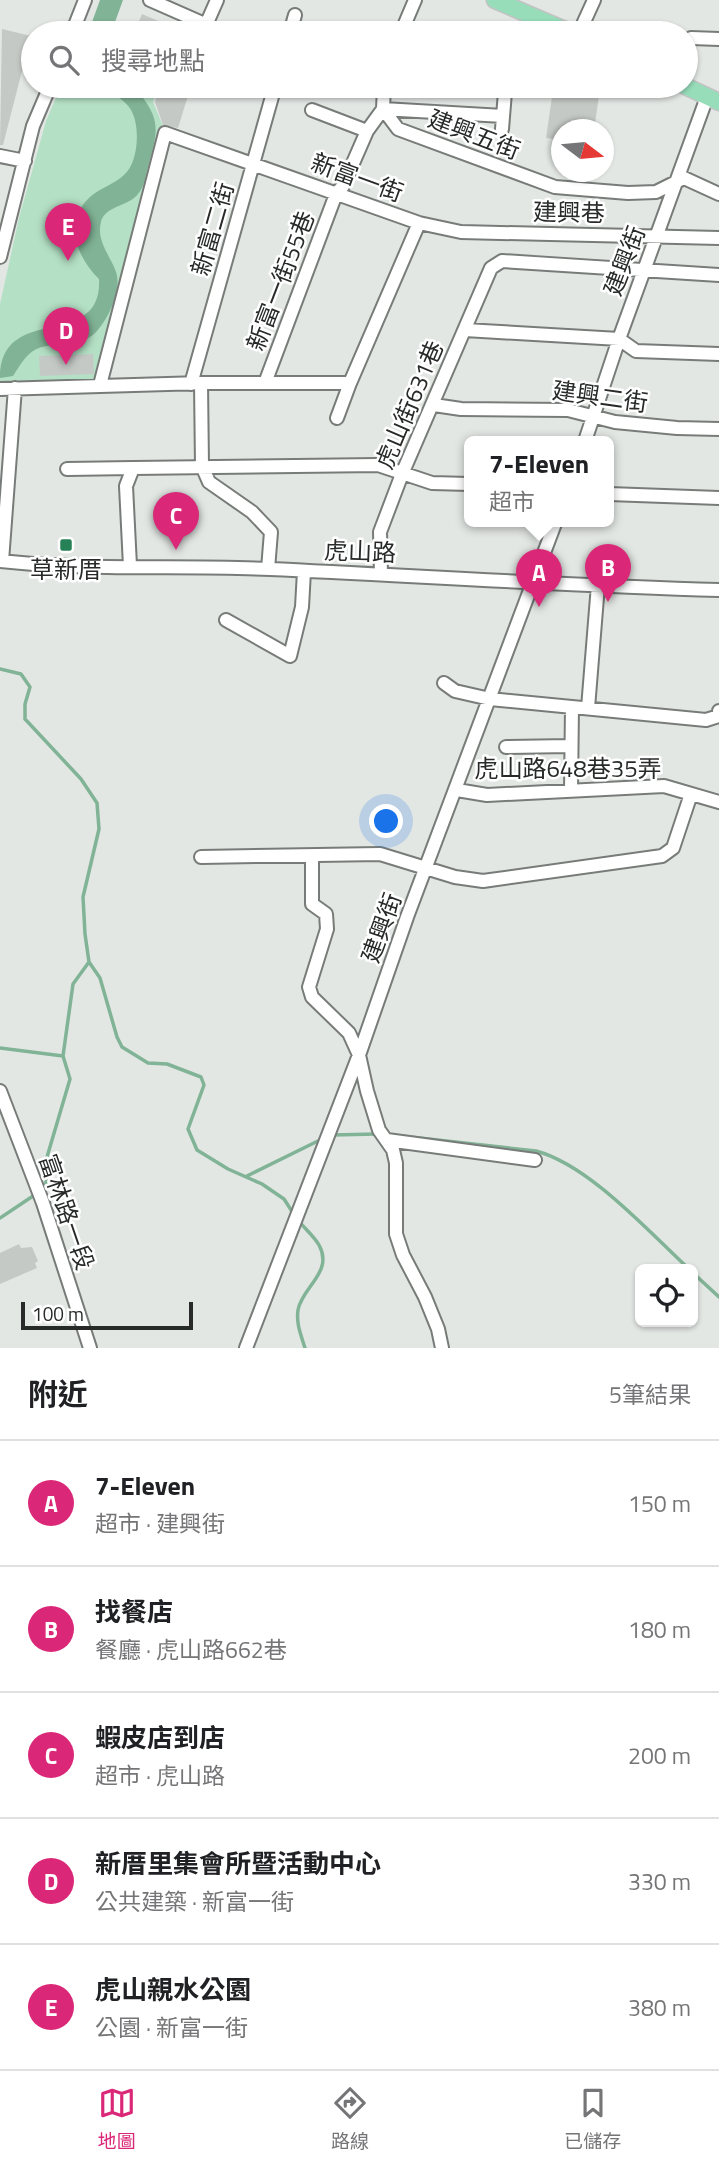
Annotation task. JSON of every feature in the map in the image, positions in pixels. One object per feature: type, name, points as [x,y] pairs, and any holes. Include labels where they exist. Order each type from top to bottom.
[{"type":"main road","points":[[495,0],[527,21]]},
{"type":"street","points":[[77,21],[85,0]]},
{"type":"street","points":[[150,0],[197,21]]},
{"type":"street","points":[[208,21],[217,0]]},
{"type":"street","points":[[406,21],[415,0]]},
{"type":"street","points":[[584,21],[594,0]]},
{"type":"street","points":[[293,21],[295,15]]},
{"type":"street","points":[[698,38],[719,39]]},
{"type":"street","points":[[1,252],[33,126],[45,98]]},
{"type":"street","name":"新富二街","points":[[202,466],[196,383],[272,98]]},
{"type":"street","points":[[383,98],[383,109],[502,122],[506,98]]},
{"type":"street","name":"建興街","points":[[586,436],[677,181],[713,99]]},
{"type":"street","name":"新富一街55巷","points":[[265,383],[336,194],[343,186],[367,131],[383,109]]},
{"type":"street","name":"建興五街","points":[[383,109],[398,129],[555,187],[628,193],[656,192],[677,181]]},
{"type":"street","points":[[312,110],[367,131]]},
{"type":"street","name":"新富一街","points":[[100,385],[165,133],[419,223],[337,418]]},
{"type":"street","points":[[0,156],[25,161]]},
{"type":"street","points":[[677,181],[684,178],[719,194]]},
{"type":"street","name":"建興巷","points":[[419,223],[461,232],[719,238]]},
{"type":"street","name":"虎山街631巷","points":[[381,574],[380,532],[402,474],[491,268],[502,261],[644,270]]},
{"type":"street","points":[[644,270],[719,275]]},
{"type":"street","points":[[465,330],[619,339],[636,351],[719,354]]},
{"type":"street","points":[[0,389],[196,383],[350,383]]},
{"type":"street","points":[[1,561],[15,388]]},
{"type":"street","name":"建興二街","points":[[434,405],[461,409],[568,410],[615,422],[719,429]]},
{"type":"street","points":[[67,469],[378,465],[432,483],[464,484]]},
{"type":"street","points":[[202,466],[209,482],[251,512],[271,532],[268,569]]},
{"type":"street","points":[[130,566],[126,486],[133,468]]},
{"type":"street","points":[[614,494],[719,498]]},
{"type":"street","name":"建興街","points":[[246,1348],[327,1141],[425,869],[457,790],[554,527]]},
{"type":"street","name":"虎山路","points":[[1,561],[55,567],[268,569],[719,590]]},
{"type":"street","points":[[226,620],[290,656],[303,607],[304,571]]},
{"type":"street","points":[[588,708],[598,585]]},
{"type":"street","points":[[444,683],[455,691],[490,699],[716,716]]},
{"type":"street","points":[[571,791],[572,707]]},
{"type":"street","points":[[506,747],[570,746]]},
{"type":"street","name":"虎山路648巷35弄","points":[[457,790],[487,795],[664,786],[719,802]]},
{"type":"street","points":[[201,857],[380,854],[455,877],[483,881],[662,856],[673,848],[691,794]]},
{"type":"street","points":[[312,856],[313,904],[326,914],[327,929],[309,987],[312,998],[349,1033],[359,1055],[367,1091],[396,1163],[396,1234],[403,1255],[430,1307],[442,1348]]},
{"type":"street","name":"富林路一段","points":[[0,1091],[43,1203],[90,1348]]},
{"type":"street","points":[[384,1136],[535,1160]]},
{"type":"shaded area","points":[[100,0],[123,0],[115,21],[92,21]]},
{"type":"shaded area","points":[[56,98],[154,98],[153,102],[163,126],[96,380],[0,381],[0,304],[19,218],[46,121]]},
{"type":"shaded area","points":[[120,98],[143,98],[150,108],[156,126],[154,145],[142,189],[130,201],[106,213],[101,222],[100,235],[117,279],[110,311],[102,325],[90,337],[33,351],[13,376],[0,378],[4,355],[16,340],[32,332],[69,322],[85,314],[96,301],[99,279],[84,261],[79,250],[76,218],[89,198],[125,174],[132,163],[137,138],[135,120],[129,107]]},
{"type":"building","points":[[142,14],[158,21],[139,21]]},
{"type":"building","points":[[2,29],[21,34],[21,75],[3,145],[0,145]]},
{"type":"building","points":[[156,98],[187,98],[178,128],[163,125],[155,102]]},
{"type":"building","points":[[552,98],[599,98],[596,119],[551,119],[551,139],[546,138]]},
{"type":"building","points":[[93,354],[94,374],[40,376],[39,356]]},
{"type":"building","points":[[19,1244],[21,1248],[32,1247],[38,1261],[35,1263],[37,1268],[0,1284],[0,1253]]},
{"type":"waterway","points":[[0,669],[21,674],[30,687],[25,704],[25,719],[81,779],[97,803],[99,829],[83,897],[85,934],[89,962],[100,978],[122,1047],[148,1063],[167,1064],[201,1077],[204,1085],[188,1129],[197,1150],[228,1169],[262,1184],[284,1199],[293,1213]]},
{"type":"waterway","points":[[41,1189],[46,1183],[47,1157],[70,1079],[63,1056],[73,984],[89,962]]},
{"type":"waterway","points":[[0,1048],[63,1056]]},
{"type":"waterway","points":[[332,1135],[377,1134]]},
{"type":"waterway","points":[[392,1135],[536,1151],[556,1159],[597,1184],[684,1264]]},
{"type":"waterway","points":[[247,1176],[322,1139]]},
{"type":"waterway","points":[[0,1218],[36,1194]]},
{"type":"waterway","points":[[298,1220],[317,1242],[323,1255],[320,1271],[298,1310],[298,1325],[305,1348]]},
{"type":"waterway","points":[[698,1278],[719,1297]]},
{"type":"place","name":"虎山親水公園","points":[[68,261]]},
{"type":"place","name":"新厝里集會所暨活動中心","points":[[66,365]]},
{"type":"place","name":"草新厝","points":[[66,545]]},
{"type":"place","name":"蝦皮店到店","points":[[176,550]]},
{"type":"place","name":"找餐店","points":[[608,602]]},
{"type":"place","name":"7-Eleven","points":[[539,607]]}]
